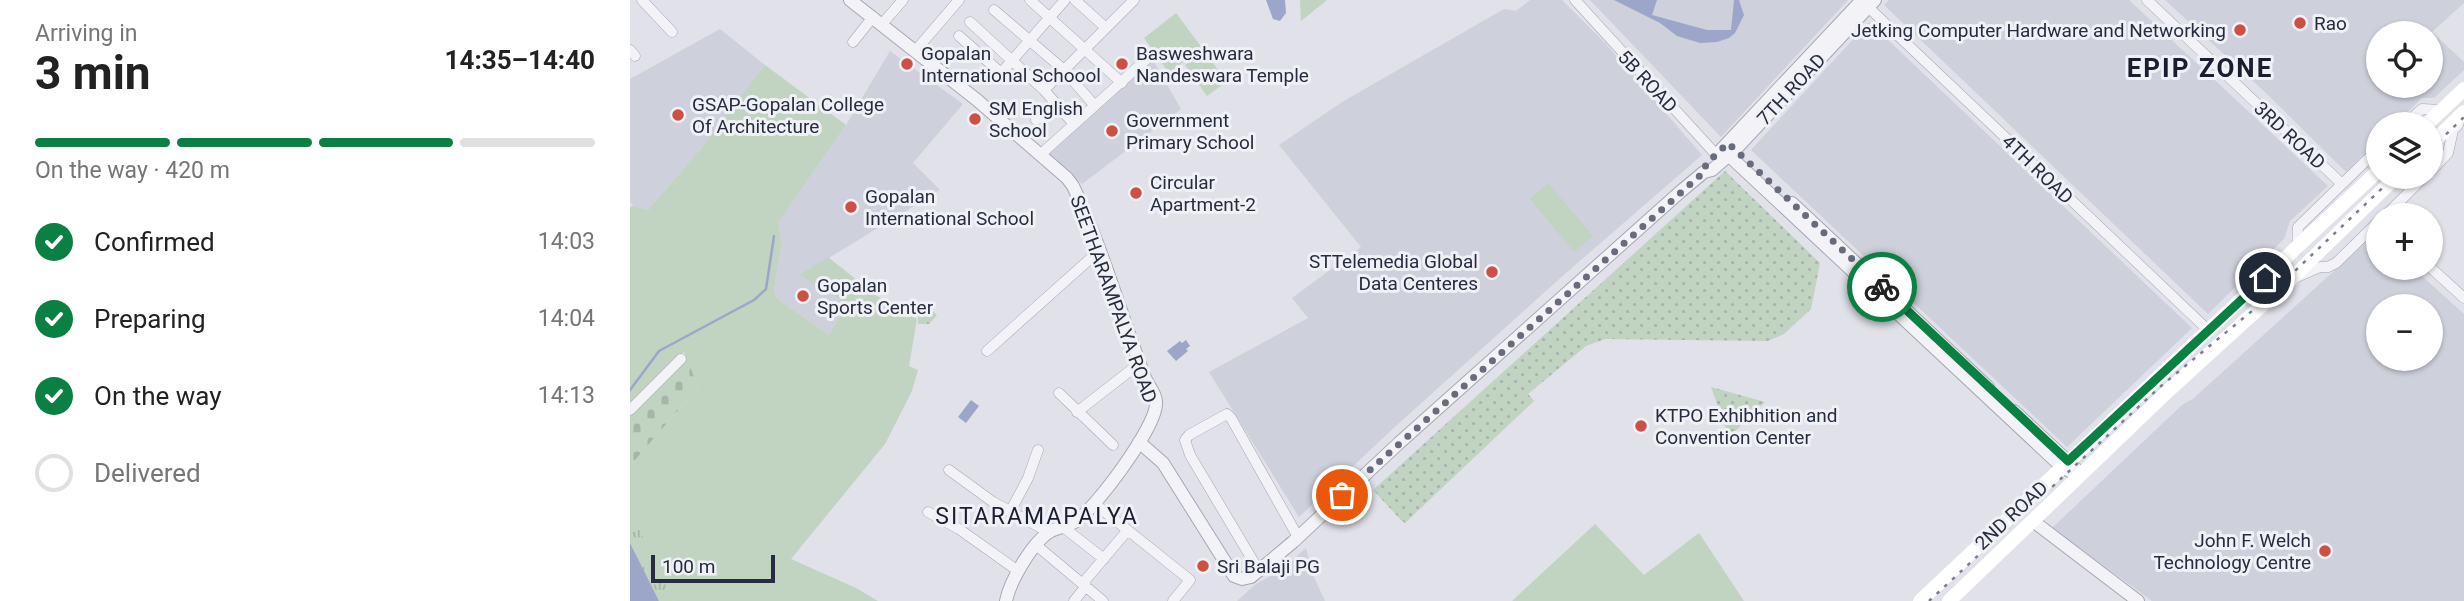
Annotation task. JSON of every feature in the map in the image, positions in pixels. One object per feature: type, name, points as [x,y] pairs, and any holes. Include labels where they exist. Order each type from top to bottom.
[{"type":"main road","points":[[2441,110],[2464,89]]},
{"type":"main road","points":[[2443,132],[2464,112]]},
{"type":"main road","name":"2ND ROAD","points":[[1920,601],[2366,184]]},
{"type":"main road","name":"2ND ROAD","points":[[1949,601],[2384,189]]},
{"type":"street","points":[[642,0],[671,33]]},
{"type":"street","name":"SEETHARAMPALYA ROAD","points":[[850,0],[916,50],[1041,154],[1073,186],[1100,250],[1144,377],[1156,400],[1156,407],[1130,458],[1095,504],[1075,522],[1049,532],[1036,545],[1018,571],[1006,601]]},
{"type":"street","points":[[853,42],[903,0]]},
{"type":"street","points":[[916,50],[959,0]]},
{"type":"street","points":[[1030,0],[1122,83]]},
{"type":"street","points":[[959,36],[1001,73],[1065,0]]},
{"type":"street","points":[[1074,0],[1105,27]]},
{"type":"street","points":[[1114,0],[1123,8]]},
{"type":"street","points":[[1044,90],[1123,8],[1134,0]]},
{"type":"street","name":"5B ROAD","points":[[1575,0],[1725,152]]},
{"type":"street","name":"3RD ROAD","points":[[2147,0],[2341,183]]},
{"type":"street","name":"7TH ROAD","points":[[1139,442],[1163,463],[1234,576],[1251,578],[1704,172],[1712,170],[1725,152],[1866,2]]},
{"type":"street","name":"4TH ROAD","points":[[1866,2],[2208,330]]},
{"type":"street","points":[[994,10],[1064,70],[1094,105]]},
{"type":"street","points":[[970,22],[1044,90],[1073,123]]},
{"type":"street","points":[[1041,154],[1149,57]]},
{"type":"street","points":[[1036,120],[1058,107]]},
{"type":"street","points":[[2418,112],[2422,108],[2441,110]]},
{"type":"street","points":[[2443,158],[2448,153],[2453,130],[2464,119]]},
{"type":"street","points":[[1725,152],[2080,475]]},
{"type":"street","points":[[2297,250],[2298,227],[2366,160]]},
{"type":"street","points":[[2398,203],[2412,189]]},
{"type":"street","points":[[2289,281],[2336,263],[2366,234]]},
{"type":"street","points":[[987,351],[1100,250]]},
{"type":"street","points":[[2443,279],[2464,298]]},
{"type":"street","points":[[630,410],[681,359]]},
{"type":"street","points":[[1077,412],[1140,363]]},
{"type":"street","points":[[1059,393],[1113,445]]},
{"type":"street","points":[[1259,571],[1190,455],[1185,440],[1189,435],[1227,414],[1298,537]]},
{"type":"street","points":[[1010,512],[1028,478],[1038,450]]},
{"type":"street","points":[[949,470],[1010,512],[1049,532]]},
{"type":"street","points":[[1095,504],[1190,580],[1173,601]]},
{"type":"street","points":[[928,512],[959,529],[1018,571]]},
{"type":"street","points":[[2033,521],[2137,601]]},
{"type":"street","points":[[1063,527],[1104,559]]},
{"type":"street","points":[[1074,601],[1127,531]]},
{"type":"street","points":[[1036,545],[1103,601]]},
{"type":"shaded area","points":[[1530,0],[1562,0],[1605,43],[1702,155],[1566,273],[1299,517],[1209,372],[1308,318],[1292,298],[1361,247],[1279,145],[1342,102],[1504,9],[1516,11]]},
{"type":"shaded area","points":[[1590,0],[1848,0],[1721,137]]},
{"type":"shaded area","points":[[1889,0],[2129,0],[2328,186],[2290,221],[2284,239],[2208,314],[1884,5]]},
{"type":"shaded area","points":[[2165,0],[2464,0],[2443,22],[2366,21],[2366,98],[2422,98],[2407,112],[2366,112],[2366,152],[2346,172],[2267,94]]},
{"type":"shaded area","points":[[1869,22],[2192,328],[2067,447],[1751,150]]},
{"type":"shaded area","name":"GSAP-Gopalan College Of Architecture","points":[[720,29],[765,65],[698,152],[648,210],[633,206],[630,201],[630,79]]},
{"type":"shaded area","points":[[2443,42],[2464,62],[2464,70],[2443,90]]},
{"type":"shaded area","name":"Gopalan International School","points":[[890,51],[963,104],[913,163],[940,190],[801,275],[847,304],[829,335],[776,298],[774,290],[782,242],[778,223],[846,125]]},
{"type":"shaded area","name":"Government Primary School","points":[[1153,60],[1181,109],[1082,184],[1046,152]]},
{"type":"shaded area","points":[[2366,242],[2366,280],[2426,280],[2442,294],[2366,294],[2366,371],[2443,371],[2443,295],[2464,314],[2464,601],[2152,601],[2052,528],[2182,405],[2194,398]]},
{"type":"shaded area","points":[[1306,548],[1313,575],[1325,601],[1237,601],[1256,584],[1280,571]]},
{"type":"green space","points":[[1300,0],[1327,0],[1301,21]]},
{"type":"green space","points":[[1176,13],[1202,48],[1169,73],[1144,38]]},
{"type":"green space","points":[[1205,51],[1226,82],[1207,96],[1185,65]]},
{"type":"green space","points":[[765,65],[846,125],[778,223],[782,242],[774,289],[776,298],[829,335],[847,304],[800,275],[828,257],[877,296],[917,319],[909,366],[918,370],[912,391],[885,444],[791,559],[856,588],[878,601],[674,601],[630,514],[630,466],[698,387],[684,352],[630,405],[630,207],[648,210],[698,152]]},
{"type":"green space","points":[[1725,171],[1820,263],[1811,309],[1784,334],[1768,341],[1605,339],[1586,346],[1528,394],[1534,401],[1405,523],[1401,520],[1373,490]]},
{"type":"green space","points":[[1548,183],[1593,236],[1574,252],[1530,199]]},
{"type":"green space","points":[[922,302],[937,315],[929,324],[918,324],[918,303]]},
{"type":"green space","points":[[686,356],[698,387],[630,466],[630,414]]},
{"type":"green space","points":[[1711,387],[1765,402],[1729,437]]},
{"type":"green space","points":[[630,514],[674,601],[659,601],[654,594],[630,543]]},
{"type":"green space","points":[[1595,524],[1644,575],[1699,533],[1744,601],[1512,601]]},
{"type":"water","points":[[1266,0],[1285,0],[1286,13],[1280,21],[1273,19]]},
{"type":"water","points":[[1614,0],[1657,0],[1652,15],[1707,30],[1731,30],[1734,0],[1739,0],[1744,15],[1735,33],[1729,38],[1700,43],[1677,36],[1660,23]]},
{"type":"water","points":[[1186,340],[1190,346],[1186,349],[1188,351],[1176,361],[1167,351],[1180,341],[1182,343]]},
{"type":"water","points":[[971,400],[979,406],[966,423],[958,417]]},
{"type":"water","points":[[630,543],[659,601],[630,601]]},
{"type":"waterway","points":[[630,390],[659,351],[754,300],[766,289],[774,236]]},
{"type":"railway","points":[[2443,137],[2464,117]]},
{"type":"railway","points":[[1929,601],[2161,386],[2258,306],[2381,189]]},
{"type":"way so far","points":[[1342,495],[1704,172],[1706,164],[1728,143],[1882,287]]},
{"type":"place","name":"Rao","points":[[2300,23]]},
{"type":"place","name":"Jetking Computer Hardware and Networking","points":[[2240,30]]},
{"type":"place","name":"Gopalan International Schoool","points":[[907,64]]},
{"type":"place","name":"Basweshwara Nandeswara Temple","points":[[1122,64]]},
{"type":"place","name":"GSAP-Gopalan College Of Architecture","points":[[678,115]]},
{"type":"place","name":"SM English School","points":[[975,119]]},
{"type":"place","name":"Government Primary School","points":[[1112,131]]},
{"type":"place","name":"Circular Apartment-2","points":[[1136,193]]},
{"type":"place","name":"Gopalan International School","points":[[851,207]]},
{"type":"place","name":"STTelemedia Global Data Centeres","points":[[1492,272]]},
{"type":"place","name":"Gopalan Sports Center","points":[[803,296]]},
{"type":"place","name":"KTPO Exhibhition and Convention Center","points":[[1641,426]]},
{"type":"place","name":"John F. Welch Technology Centre","points":[[2325,551]]},
{"type":"place","name":"Sri Balaji PG","points":[[1203,566]]},
{"type":"district","name":"EPIP ZONE","points":[[2200,68]]},
{"type":"district","name":"SITARAMAPALYA","points":[[1037,516]]},
{"type":"route","points":[[1882,287],[2068,461],[2265,278]]}]
